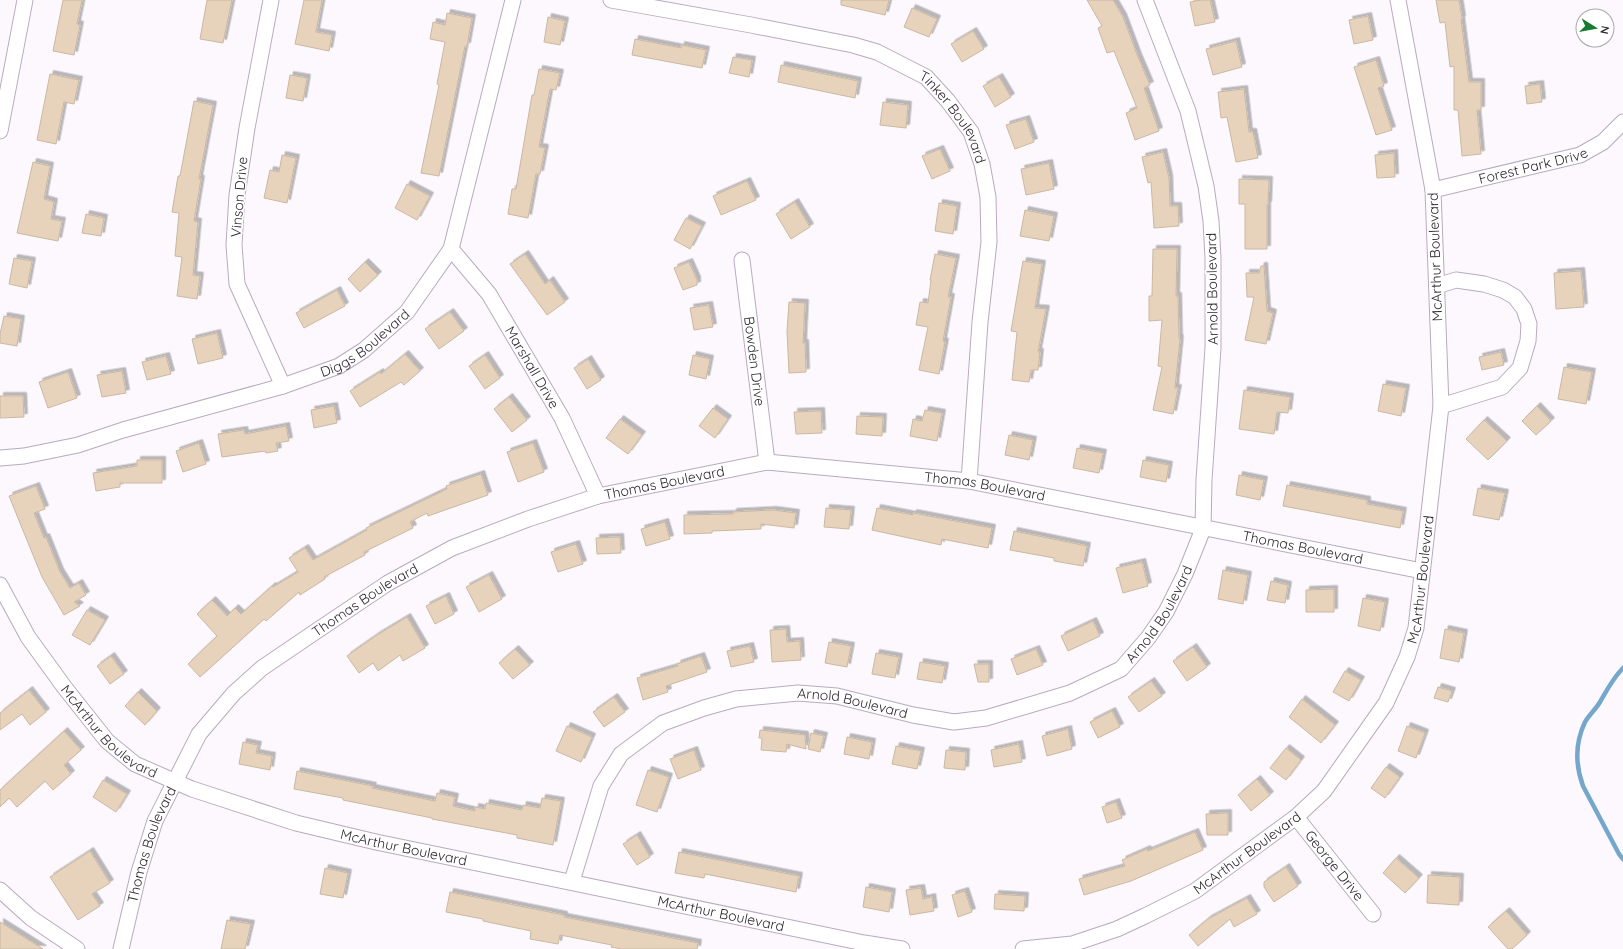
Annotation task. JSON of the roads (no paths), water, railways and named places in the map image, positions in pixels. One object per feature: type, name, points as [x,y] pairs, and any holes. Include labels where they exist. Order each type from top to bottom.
[{"type":"street","points":[[0,131],[25,0]]},
{"type":"street","name":"Vinson Drive","points":[[271,0],[247,128],[237,195],[234,245],[237,284],[283,386]]},
{"type":"street","name":"Diggs Boulevard","points":[[0,458],[24,456],[78,445],[123,430],[283,386],[338,366],[364,350],[407,312],[451,249],[513,0]]},
{"type":"street","name":"Tinker Boulevard","points":[[611,0],[751,25],[810,38],[853,45],[877,52],[926,77],[948,101],[967,126],[971,132],[982,164],[988,197],[989,242],[980,322],[969,481]]},
{"type":"street","name":"Arnold Boulevard","points":[[572,881],[601,786],[621,754],[663,723],[704,708],[736,699],[798,693],[837,696],[913,715],[954,722],[986,718],[1070,693],[1121,669],[1148,638],[1170,606],[1203,529],[1204,480],[1212,348],[1211,221],[1206,186],[1188,111],[1145,0]]},
{"type":"street","name":"McArthur Boulevard","points":[[1023,949],[1073,947],[1195,891],[1296,817],[1324,791],[1386,702],[1407,658],[1416,628],[1441,406],[1433,190],[1430,166],[1398,0]]},
{"type":"street","name":"Forest Park Drive","points":[[1433,190],[1580,155],[1603,142],[1623,122]]},
{"type":"street","name":"Marshall Drive","points":[[451,249],[493,301],[562,418],[598,496]]},
{"type":"street","name":"Bowden Drive","points":[[742,260],[767,462]]},
{"type":"street","points":[[1437,286],[1456,280],[1484,284],[1503,290],[1515,297],[1524,309],[1529,324],[1528,341],[1520,368],[1502,387],[1441,406]]},
{"type":"street","name":"Thomas Boulevard","points":[[121,949],[139,872],[155,821],[199,734],[234,693],[262,668],[388,583],[452,548],[528,519],[598,496],[767,462],[969,481],[1203,529],[1422,571]]},
{"type":"street","name":"McArthur Boulevard","points":[[0,585],[28,637],[65,688],[107,741],[135,764],[174,782],[296,823],[376,842],[572,881],[864,943],[902,949]]},
{"type":"street","name":"George Drive","points":[[1296,817],[1373,914]]},
{"type":"street","points":[[0,890],[31,918],[77,949]]},
{"type":"waterway","points":[[1623,668],[1613,680],[1598,705],[1585,722],[1579,738],[1577,754],[1577,762],[1583,786],[1623,859]]}]
